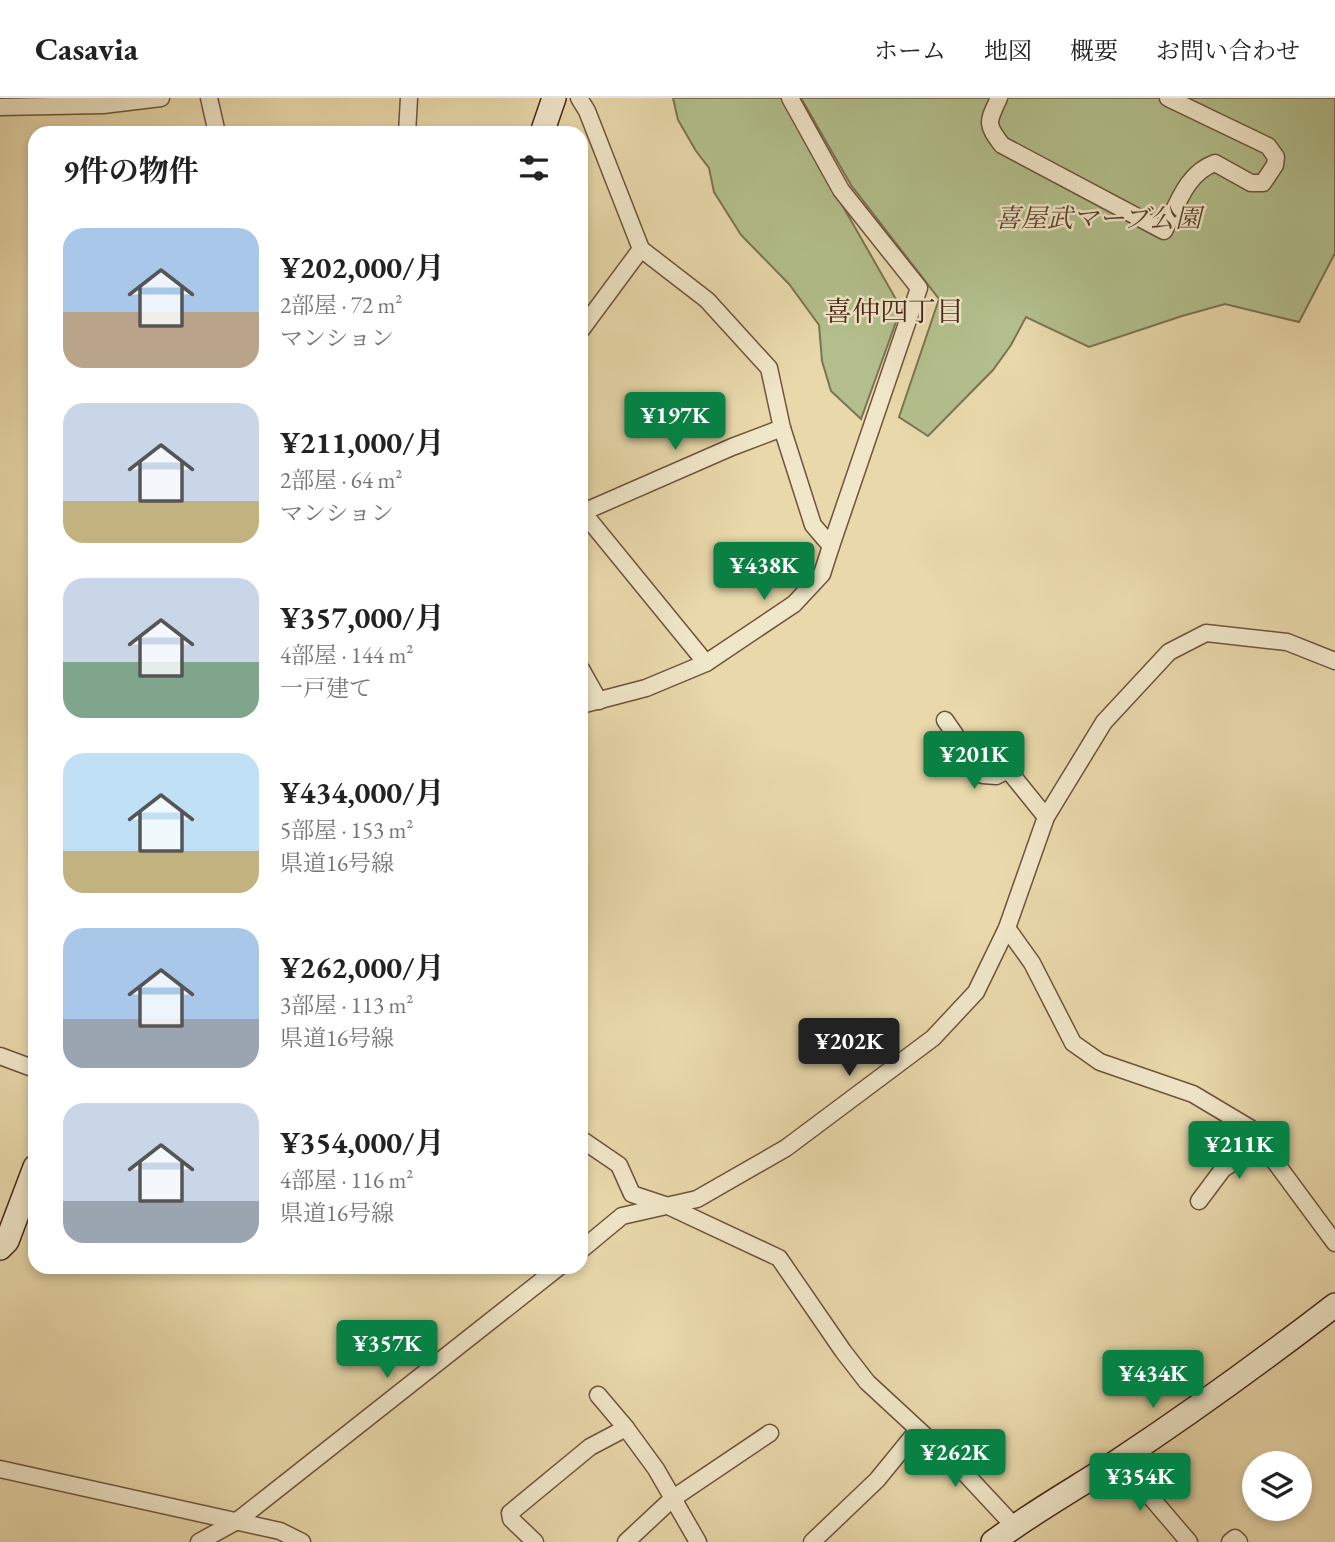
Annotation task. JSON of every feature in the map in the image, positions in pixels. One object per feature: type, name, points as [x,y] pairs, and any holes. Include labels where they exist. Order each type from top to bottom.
[{"type":"main road","points":[[544,126],[554,98]]},
{"type":"main road","points":[[0,1248],[7,1241],[28,1186]]},
{"type":"main road","points":[[993,1542],[1119,1460],[1335,1305]]},
{"type":"street","points":[[0,107],[74,101],[103,105],[161,98]]},
{"type":"street","points":[[209,98],[215,126]]},
{"type":"street","points":[[407,126],[409,98]]},
{"type":"street","points":[[579,98],[587,111],[641,249],[707,300],[769,368],[782,428],[813,525],[831,547]]},
{"type":"street","points":[[588,703],[646,688],[706,663],[794,604],[822,574],[919,288],[841,190],[790,98]]},
{"type":"street","points":[[999,98],[988,122],[1002,145],[1164,231],[1188,183],[1204,167],[1215,163],[1251,183],[1263,183],[1275,166],[1276,158],[1268,146],[1168,98]]},
{"type":"street","points":[[588,321],[641,249]]},
{"type":"street","points":[[588,509],[782,428]]},
{"type":"street","points":[[588,518],[706,663]]},
{"type":"street","points":[[588,1244],[622,1216],[697,1199],[786,1148],[933,1038],[976,992],[1007,928],[1046,817],[1104,722],[1169,652],[1206,633],[1287,642],[1335,661]]},
{"type":"street","points":[[588,681],[599,701]]},
{"type":"street","points":[[946,720],[982,775],[996,776],[1008,770],[1046,817]]},
{"type":"street","points":[[1007,928],[1032,963],[1073,1043],[1100,1062],[1193,1094],[1250,1128],[1335,1243]]},
{"type":"street","points":[[0,1056],[28,1066]]},
{"type":"street","points":[[1199,1201],[1223,1170],[1263,1143]]},
{"type":"street","points":[[588,1144],[619,1165],[632,1194],[668,1206],[779,1258],[842,1352],[867,1382],[960,1468],[1014,1526]]},
{"type":"street","points":[[199,1542],[237,1521],[550,1274]]},
{"type":"street","points":[[598,1395],[656,1469],[698,1542]]},
{"type":"street","points":[[535,1542],[511,1519],[510,1513],[590,1447],[626,1428]]},
{"type":"street","points":[[812,1542],[877,1480],[918,1430]]},
{"type":"street","points":[[626,1542],[672,1499],[770,1433]]},
{"type":"street","points":[[1119,1460],[1189,1542]]},
{"type":"street","points":[[0,1469],[280,1531],[302,1542]]},
{"type":"street","points":[[1230,1542],[1235,1538],[1239,1542]]},
{"type":"green space","points":[[673,98],[784,98],[901,308],[861,419],[831,391],[822,361],[819,325],[789,284],[741,235],[714,192],[709,168],[678,120]]},
{"type":"green space","name":"喜屋武マーブ公園","points":[[801,98],[1335,98],[1335,253],[1299,322],[1225,304],[1089,347],[1026,317],[993,370],[928,436],[899,417],[939,299],[851,185]]},
{"type":"district","name":"喜仲四丁目","points":[[894,311]]}]
